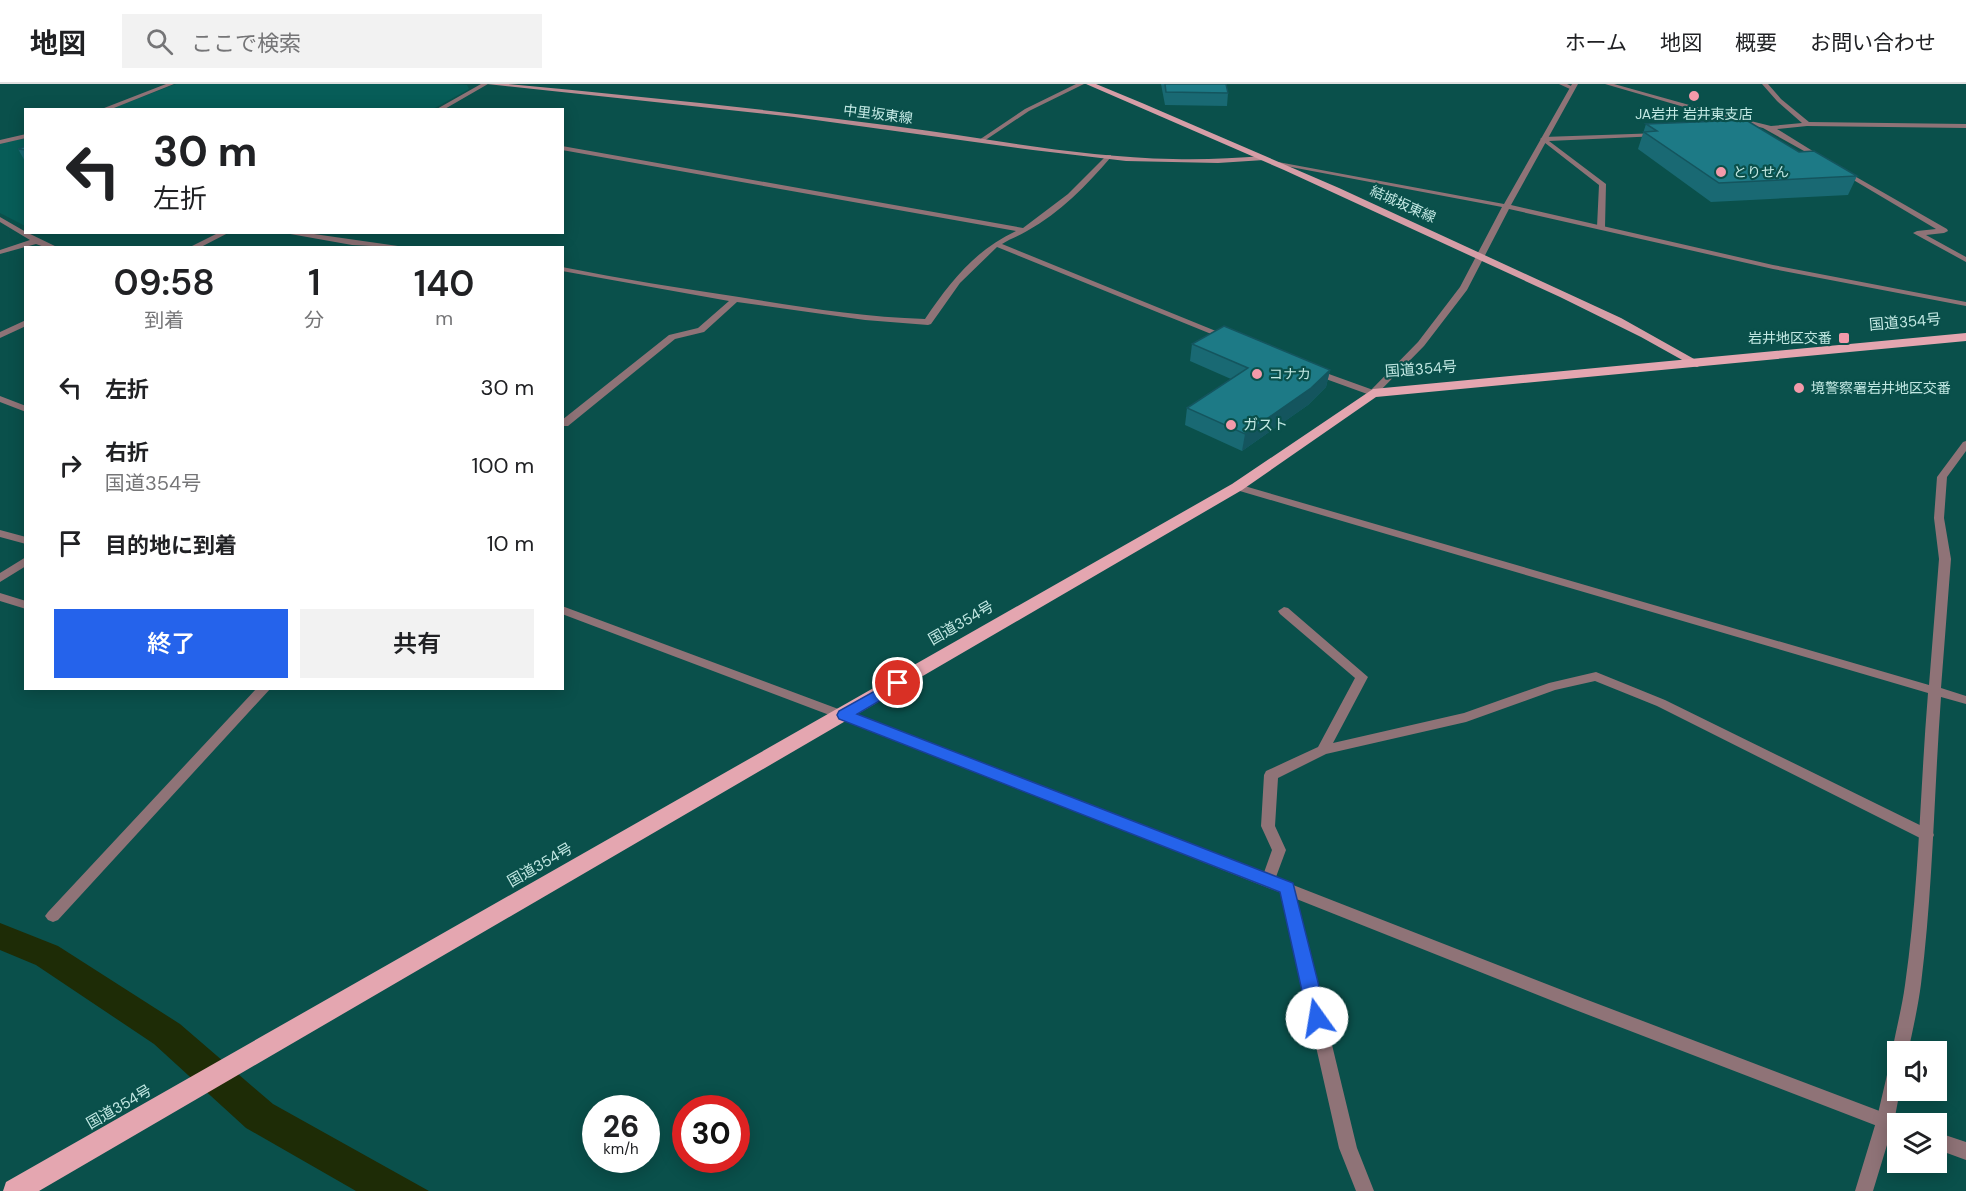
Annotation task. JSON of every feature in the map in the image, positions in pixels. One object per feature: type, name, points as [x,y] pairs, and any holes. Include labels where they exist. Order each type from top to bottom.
[{"type":"highway","name":"国道354号","points":[[15,1191],[1237,487],[1373,393],[1966,338]]},
{"type":"main road","name":"中里坂東線","points":[[490,84],[774,114],[1108,156],[1206,162],[1264,158]]},
{"type":"main road","name":"結城坂東線","points":[[1090,84],[1278,164],[1481,257],[1645,333],[1697,364]]},
{"type":"street","points":[[107,108],[171,84]]},
{"type":"street","points":[[442,108],[484,84]]},
{"type":"street","points":[[982,140],[1028,110],[1081,84]]},
{"type":"street","points":[[1308,369],[1373,393],[1421,344],[1464,288],[1506,206],[1574,86],[1562,84]]},
{"type":"street","points":[[1608,84],[1717,116],[1769,127],[1944,231],[1917,233],[1966,260]]},
{"type":"street","points":[[1765,84],[1779,100],[1807,124]]},
{"type":"street","points":[[1746,130],[1807,124],[1966,126]]},
{"type":"street","points":[[1543,139],[1670,134]]},
{"type":"street","points":[[0,142],[24,136]]},
{"type":"street","points":[[1543,139],[1603,184],[1601,228]]},
{"type":"street","points":[[564,148],[1024,230]]},
{"type":"street","points":[[564,269],[736,299],[888,321],[927,322],[964,271],[996,244],[1024,230],[1053,210],[1093,175],[1108,156]]},
{"type":"street","points":[[1278,164],[1506,206],[1773,267],[1966,304]]},
{"type":"street","points":[[0,219],[24,234]]},
{"type":"street","points":[[25,234],[50,246]]},
{"type":"street","points":[[196,246],[223,234]]},
{"type":"street","points":[[295,234],[386,246]]},
{"type":"street","points":[[0,252],[36,241]]},
{"type":"street","points":[[996,244],[1233,340]]},
{"type":"street","points":[[564,424],[672,337],[701,330],[736,299]]},
{"type":"street","points":[[0,335],[24,323]]},
{"type":"street","points":[[0,399],[24,408]]},
{"type":"street","points":[[1902,1041],[1913,985],[1927,835],[1934,690],[1945,559],[1939,518],[1942,477],[1966,444]]},
{"type":"street","points":[[1237,487],[1966,700]]},
{"type":"street","points":[[0,533],[24,540]]},
{"type":"street","points":[[0,578],[24,561]]},
{"type":"street","points":[[0,597],[24,604]]},
{"type":"street","points":[[564,611],[844,715],[1579,1005],[1887,1122]]},
{"type":"street","points":[[1284,611],[1362,677],[1323,750]]},
{"type":"street","points":[[1268,881],[1279,850],[1268,826],[1271,776],[1323,750],[1466,717],[1553,686],[1596,676],[1660,703],[1927,835]]},
{"type":"street","points":[[53,916],[264,690]]},
{"type":"street","points":[[1287,888],[1348,1148],[1365,1191]]},
{"type":"street","points":[[1864,1191],[1887,1134]]},
{"type":"street","points":[[1947,1144],[1966,1151]]},
{"type":"shaded area","points":[[176,84],[451,84],[467,85],[469,89],[435,108],[113,108]]},
{"type":"shaded area","points":[[24,138],[24,225],[0,213],[0,144]]},
{"type":"shaded area","points":[[0,923],[58,946],[180,1024],[273,1104],[429,1191],[356,1191],[246,1128],[154,1044],[36,965],[0,950]]},
{"type":"building","points":[[1165,84],[1226,84],[1228,93],[1166,92]]},
{"type":"building","points":[[1746,120],[1799,152],[1814,151],[1857,176],[1719,183],[1644,132],[1657,131],[1646,124]]},
{"type":"building","points":[[1224,326],[1330,370],[1311,388],[1245,434],[1187,408],[1248,368],[1192,344]]},
{"type":"place","name":"JA岩井 岩井東支店","points":[[1694,96]]},
{"type":"place","name":"とりせん","points":[[1721,172]]},
{"type":"place","name":"岩井地区交番","points":[[1844,338]]},
{"type":"place","name":"コナカ","points":[[1257,374]]},
{"type":"place","name":"境警察署岩井地区交番","points":[[1799,388]]},
{"type":"place","name":"ガスト","points":[[1231,425]]},
{"type":"route","points":[[898,683],[844,715],[1287,888],[1317,1018]]}]
